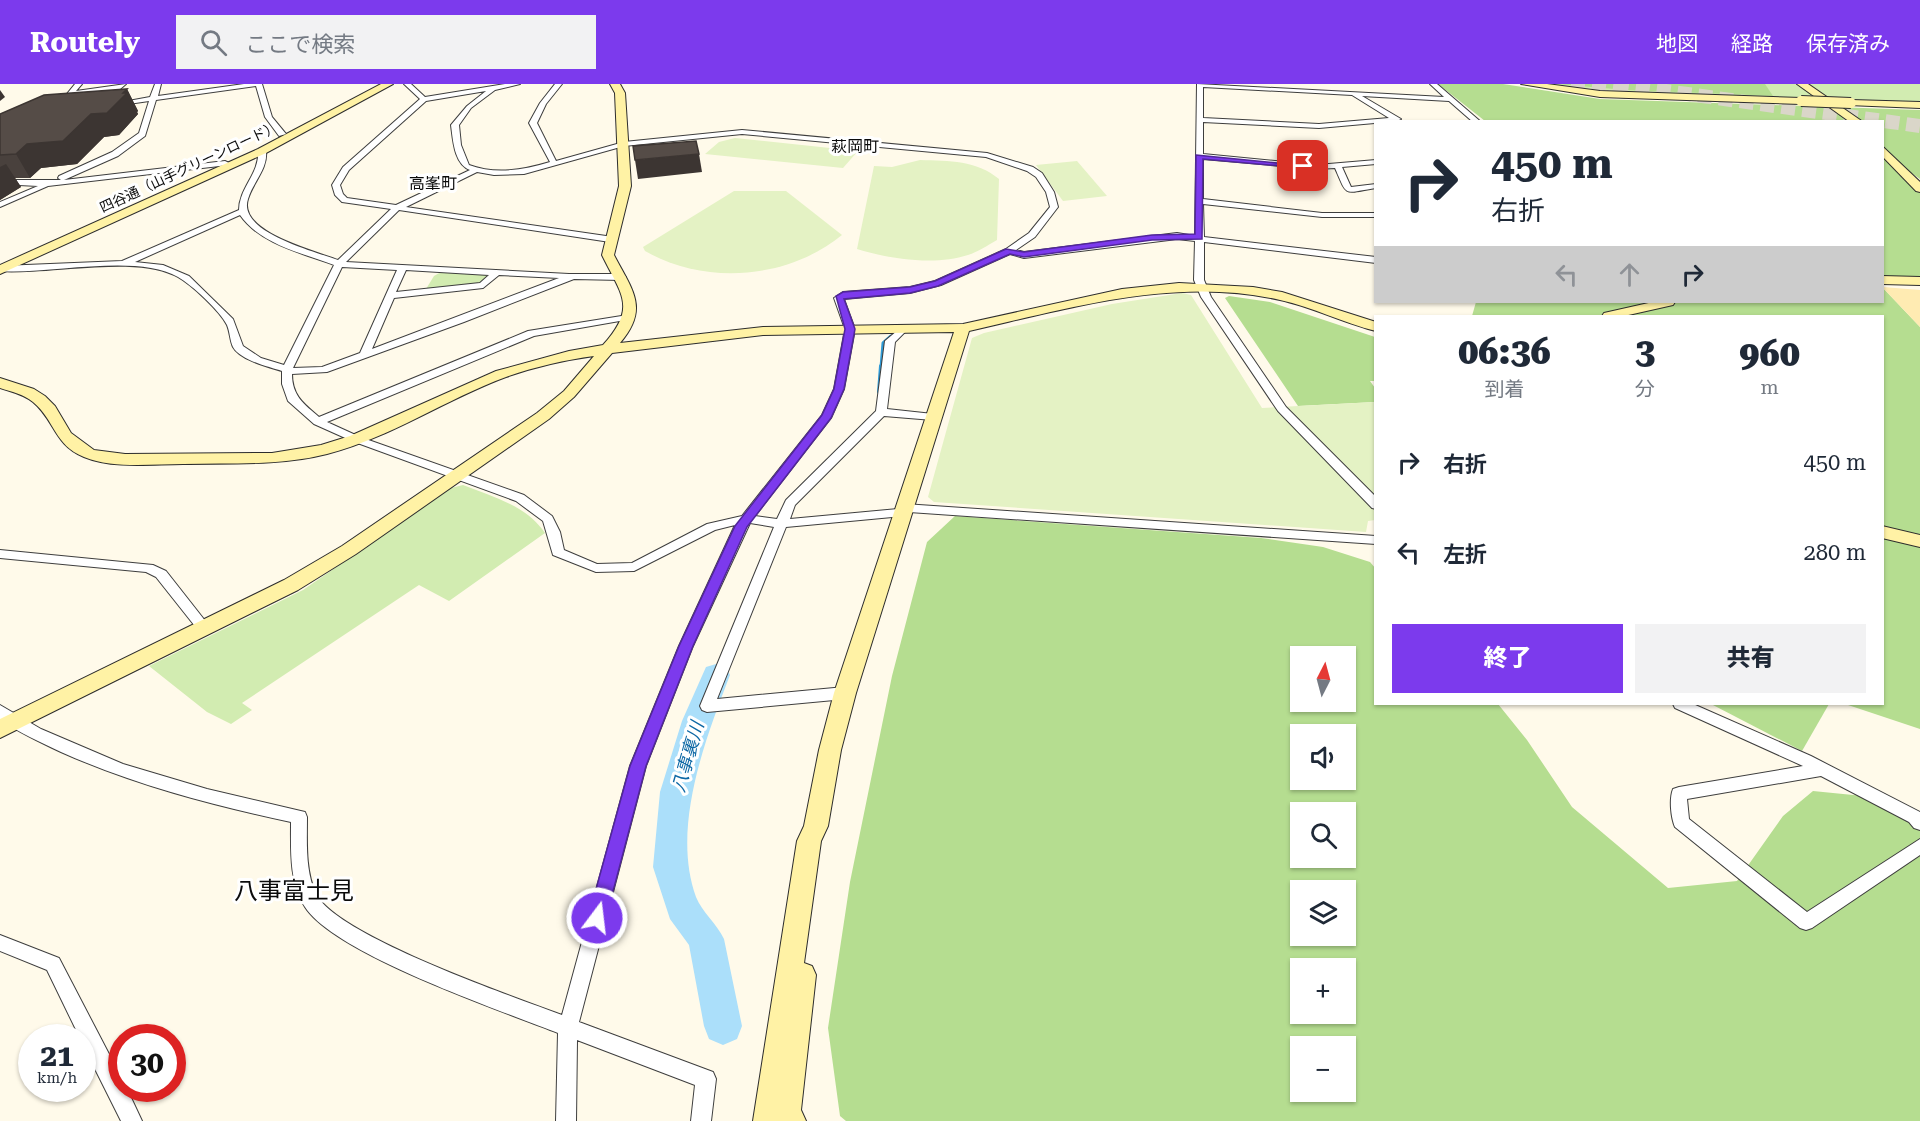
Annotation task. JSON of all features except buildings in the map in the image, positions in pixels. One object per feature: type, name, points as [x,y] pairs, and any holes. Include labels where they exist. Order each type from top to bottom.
[{"type":"street","points":[[65,110],[57,111],[79,84]]},
{"type":"street","points":[[71,93],[119,88],[123,84]]},
{"type":"street","points":[[0,206],[115,154],[136,140],[148,122],[158,84]]},
{"type":"street","points":[[108,105],[259,84],[269,117],[282,134]]},
{"type":"street","points":[[1,268],[225,163],[379,84]]},
{"type":"street","name":"四谷通（山手グリーンロード）","points":[[1,268],[262,151],[388,84]]},
{"type":"street","points":[[407,84],[424,99]]},
{"type":"street","points":[[517,84],[424,99],[346,169],[336,185],[339,195],[345,200],[610,239]]},
{"type":"street","points":[[555,165],[533,123],[543,103],[559,84]]},
{"type":"street","points":[[5,721],[291,585],[349,550],[569,394],[624,330],[631,316],[629,297],[608,255],[610,239],[625,186],[620,93],[615,84]]},
{"type":"street","points":[[1374,503],[1282,409],[1206,297],[1199,280],[1200,84],[1298,87],[1451,99]]},
{"type":"street","points":[[1433,84],[1476,120]]},
{"type":"street","points":[[1526,84],[1600,94],[1920,105]]},
{"type":"street","points":[[1802,84],[1855,120]]},
{"type":"street","points":[[498,86],[469,107],[455,124],[457,145],[466,166],[476,170],[508,173],[555,165],[624,144],[742,132],[987,155],[1016,163],[1039,175],[1050,192],[1054,207],[1032,235],[1009,251],[938,284],[910,290],[843,295],[839,298],[850,329],[839,389],[827,416],[746,519],[686,646],[638,766],[568,1027],[566,1121]]},
{"type":"street","points":[[1352,93],[1399,120]]},
{"type":"street","points":[[1200,120],[1319,126],[1374,122]]},
{"type":"street","points":[[1884,150],[1919,187]]},
{"type":"street","points":[[262,151],[263,161],[243,200],[243,211],[252,226],[267,236],[339,264],[621,277]]},
{"type":"street","points":[[1199,156],[1289,165],[1338,166],[1374,162]]},
{"type":"street","points":[[0,182],[49,184],[225,163]]},
{"type":"street","points":[[1338,166],[1348,190],[1374,186]]},
{"type":"street","points":[[476,170],[398,208],[339,264],[287,369],[287,384],[293,401],[318,422],[356,439],[520,498],[542,511],[555,528],[558,552],[596,568],[634,567],[711,527],[746,519],[781,524],[903,510],[1374,540]]},
{"type":"street","points":[[1200,201],[1322,215],[1374,215]]},
{"type":"street","points":[[123,264],[243,211]]},
{"type":"street","points":[[1009,251],[1024,255],[1152,237],[1199,237],[1374,260]]},
{"type":"street","points":[[1,268],[123,264],[155,266],[176,272],[195,285],[234,324],[238,347],[257,360],[296,372],[323,370],[364,356],[573,276]]},
{"type":"street","points":[[364,356],[402,268]]},
{"type":"street","points":[[422,291],[432,270]]},
{"type":"street","points":[[391,295],[483,285],[496,273]]},
{"type":"street","points":[[1889,280],[1920,281]]},
{"type":"street","points":[[0,383],[34,395],[49,409],[64,436],[75,446],[90,454],[106,458],[273,458],[324,450],[356,439],[501,374],[569,355],[608,349],[763,331],[963,328],[1122,294],[1179,286],[1254,291],[1292,298],[1374,326]]},
{"type":"street","points":[[1613,315],[1664,303]]},
{"type":"street","points":[[318,422],[532,333],[631,316]]},
{"type":"street","points":[[845,693],[707,706],[790,503],[881,412],[890,341],[904,328]]},
{"type":"street","points":[[768,1121],[809,841],[816,826],[830,750],[845,693],[963,328]]},
{"type":"street","points":[[881,412],[933,417]]},
{"type":"street","points":[[1884,532],[1920,541]]},
{"type":"street","points":[[0,554],[148,568],[161,573],[202,627]]},
{"type":"street","points":[[1682,705],[1822,769],[1915,817],[1920,823]]},
{"type":"street","points":[[5,721],[101,764],[193,794],[299,817],[299,863],[311,904],[336,927],[388,954],[568,1027],[706,1079],[702,1121]]},
{"type":"street","points":[[1822,769],[1679,794],[1681,822],[1806,922],[1920,846]]},
{"type":"street","points":[[791,1121],[786,1114],[820,840],[816,826]]},
{"type":"street","points":[[0,942],[53,964],[132,1121]]},
{"type":"green space","points":[[1438,84],[1503,84],[1600,99],[1920,110],[1920,179],[1897,163],[1920,191],[1920,277],[1884,277],[1884,120],[1484,120]]},
{"type":"green space","points":[[1541,84],[1920,84],[1920,103],[1626,92]]},
{"type":"green space","points":[[1556,84],[1765,84],[1773,96],[1626,90]]},
{"type":"green space","points":[[735,138],[858,151],[843,168],[705,154],[719,142]]},
{"type":"green space","points":[[920,160],[952,161],[972,165],[999,179],[997,240],[972,254],[927,261],[884,256],[857,249],[874,166],[892,167]]},
{"type":"green space","points":[[1077,161],[1107,196],[1063,201],[1036,165]]},
{"type":"green space","points":[[734,191],[786,191],[842,235],[821,250],[797,261],[772,269],[746,273],[720,273],[694,269],[669,262],[645,251],[643,247]]},
{"type":"green space","points":[[441,272],[488,276],[478,284],[426,289],[434,276]]},
{"type":"green space","points":[[1884,289],[1920,327],[1920,729],[1848,705],[1884,705],[1884,315],[1472,315],[1476,303],[1884,303]]},
{"type":"green space","points":[[1182,293],[1191,295],[1262,408],[1374,402],[1374,520],[1368,521],[1366,532],[934,502],[928,497],[972,338],[984,333],[1112,304]]},
{"type":"green space","points":[[1229,296],[1270,302],[1374,337],[1374,381],[1370,381],[1374,387],[1374,402],[1298,406],[1225,298]]},
{"type":"green space","points":[[463,485],[519,509],[537,523],[545,533],[449,601],[419,585],[242,703],[252,710],[231,724],[207,712],[149,666],[303,590],[451,488]]},
{"type":"green space","points":[[955,516],[1261,538],[1323,547],[1370,562],[1374,567],[1374,705],[1499,705],[1527,740],[1572,807],[1668,888],[1737,881],[1783,816],[1813,791],[1893,799],[1920,816],[1920,1121],[846,1121],[840,1116],[828,1028],[850,882],[892,676],[927,542]]},
{"type":"green space","points":[[1713,705],[1828,705],[1802,751]]},
{"type":"sand","points":[[1884,287],[1920,290],[1920,327],[1884,289]]},
{"type":"waterway","name":"八事裏川","points":[[881,367],[883,343],[891,336]]},
{"type":"waterway","name":"八事裏川","points":[[879,392],[881,366]]},
{"type":"waterway","name":"八事裏川","points":[[716,675],[697,721],[676,792],[670,867],[682,908],[706,939],[723,1026]]},
{"type":"tunnel","points":[[1571,84],[1633,93]]},
{"type":"tunnel","points":[[1615,84],[1876,120]]},
{"type":"tunnel","points":[[1884,121],[1920,126]]},
{"type":"district","name":"萩岡町","points":[[855,146]]},
{"type":"district","name":"高峯町","points":[[433,183]]},
{"type":"district","name":"八事富士見","points":[[294,891]]},
{"type":"route","points":[[597,918],[638,766],[686,646],[741,526],[827,416],[839,389],[850,329],[839,298],[843,295],[910,290],[938,284],[1009,251],[1024,255],[1152,237],[1199,237],[1199,156],[1303,166]]}]
